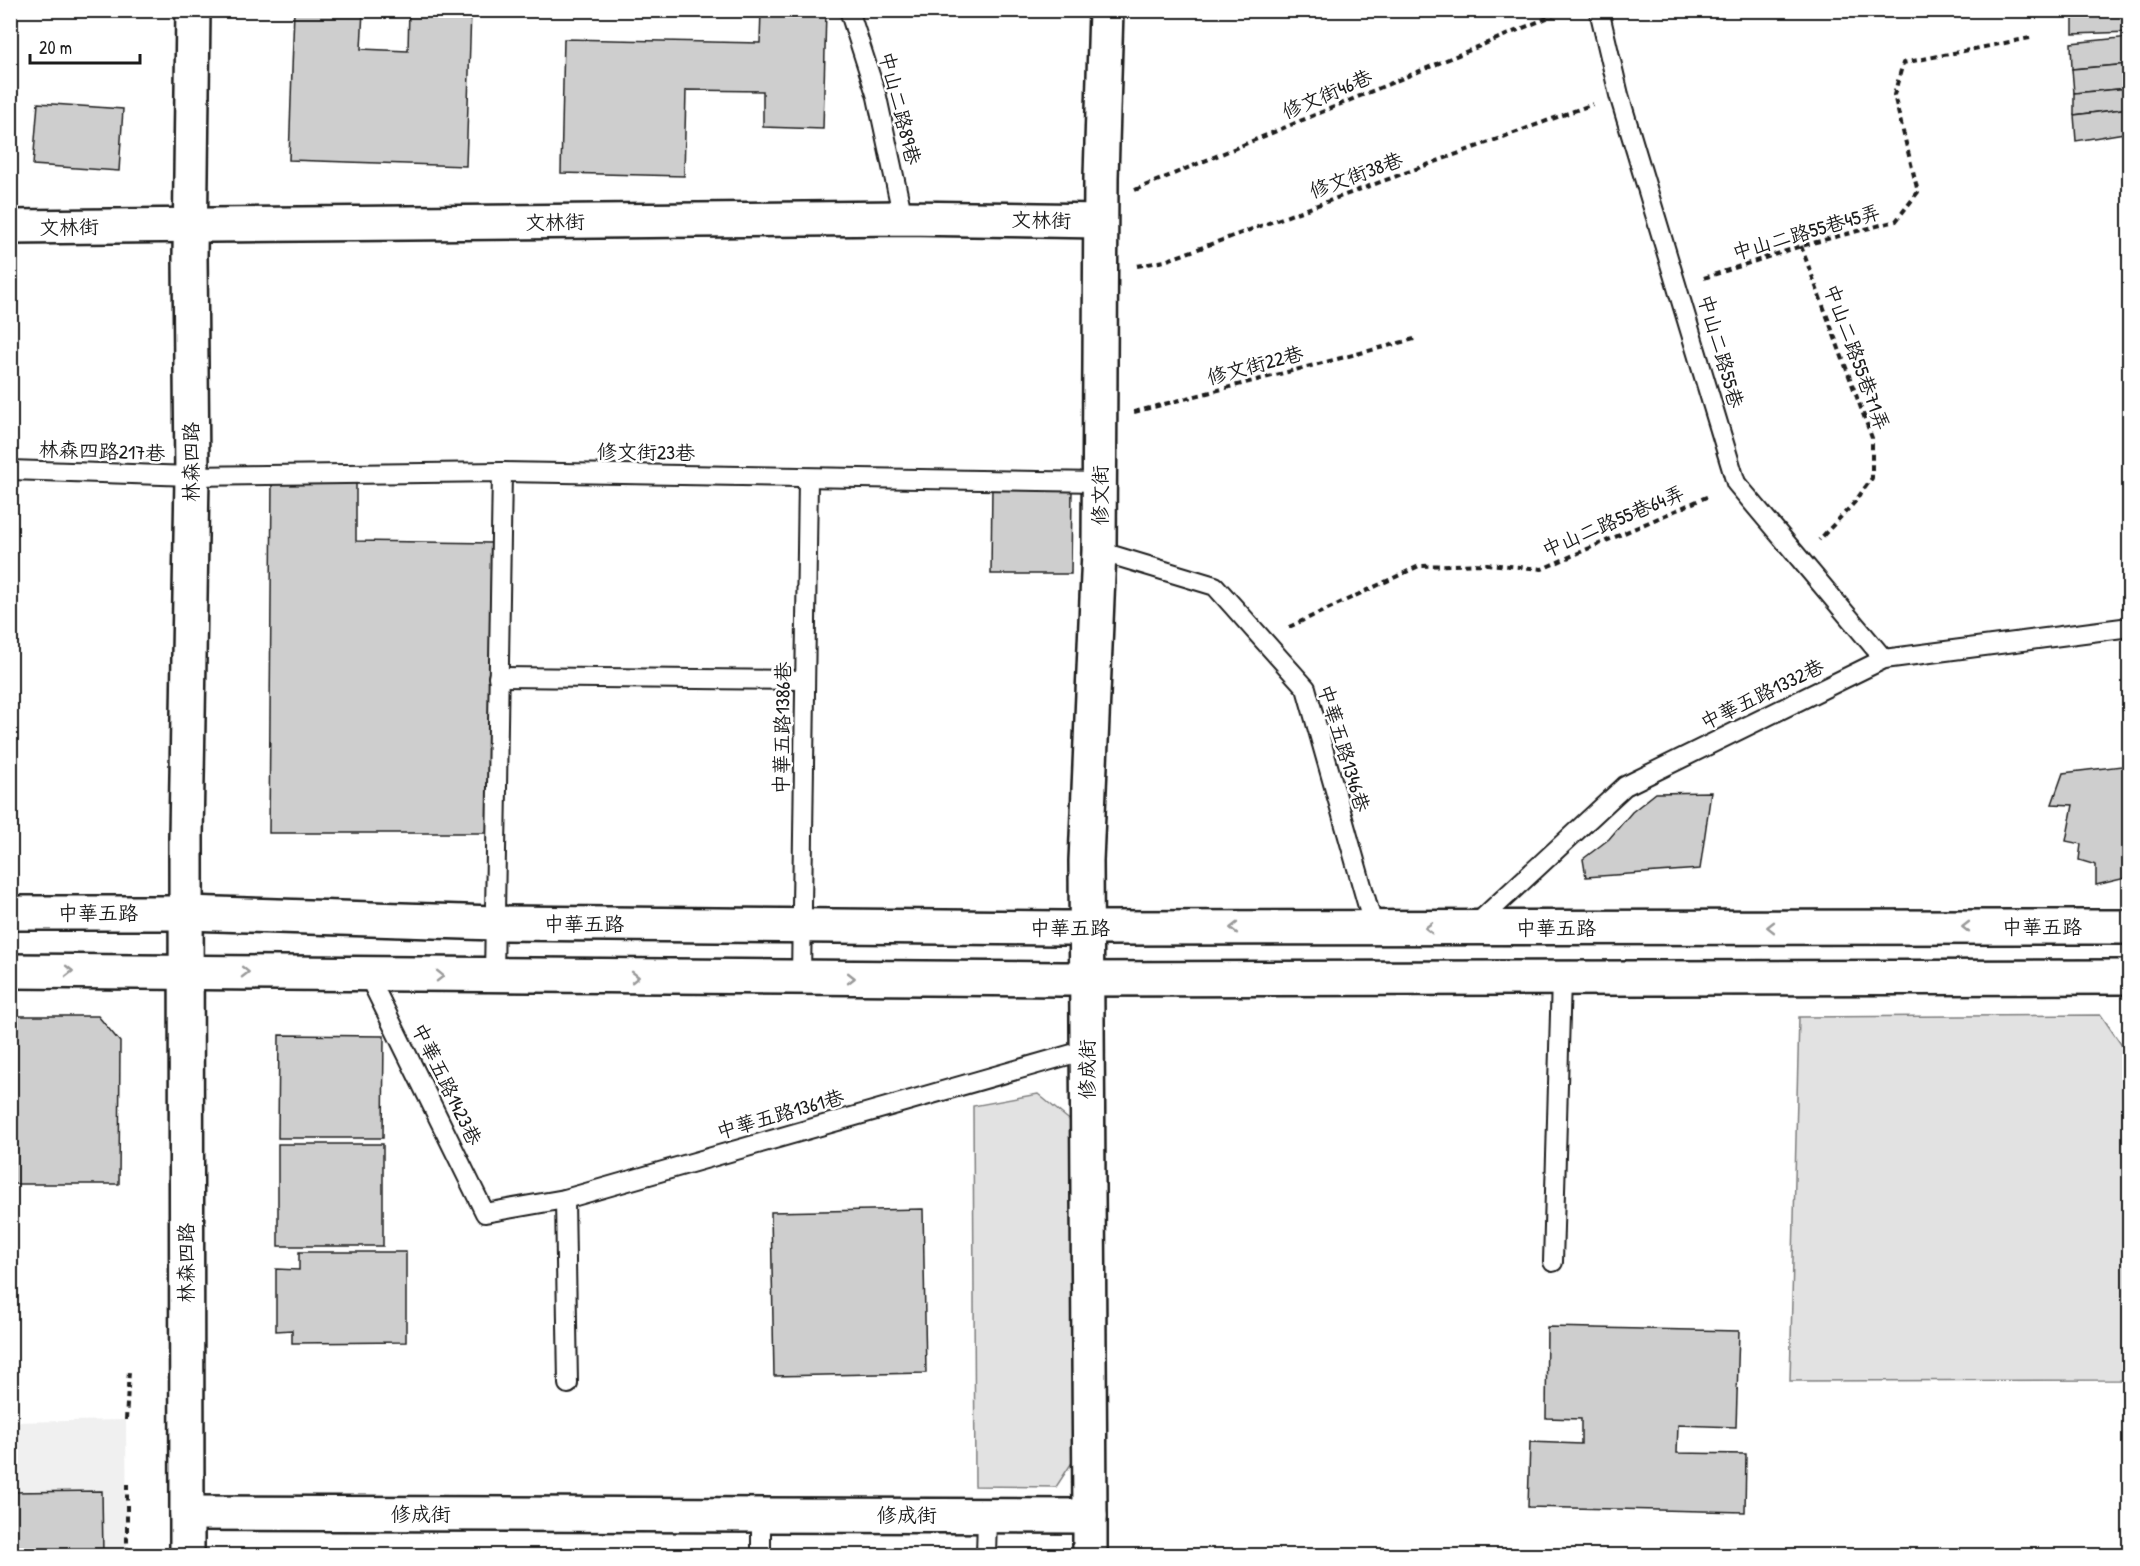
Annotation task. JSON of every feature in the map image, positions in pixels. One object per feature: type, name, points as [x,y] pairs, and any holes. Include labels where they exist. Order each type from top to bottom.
[{"type":"street","name":"林森四路","points":[[187,1556],[187,913],[192,476],[193,10]]},
{"type":"street","name":"修文街","points":[[1088,979],[1086,861],[1099,551],[1100,213],[1106,10]]},
{"type":"street","name":"文林街","points":[[10,227],[903,218],[1100,213]]},
{"type":"street","name":"中華五路","points":[[10,913],[187,913],[495,923],[1087,928],[2130,927]]},
{"type":"street","points":[[10,971],[187,971],[494,977],[1088,979],[2130,977]]},
{"type":"street","name":"修成街","points":[[187,1513],[1090,1516],[1086,1050],[1088,979]]},
{"type":"street","points":[[1090,1516],[1090,1556]]},
{"type":"lane","name":"中山二路89巷","points":[[849,10],[877,97],[903,218]]},
{"type":"lane","name":"中山二路55巷","points":[[1599,10],[1619,95],[1736,483],[1884,659]]},
{"type":"lane","name":"林森四路217巷","points":[[10,470],[192,476]]},
{"type":"lane","name":"修文街23巷","points":[[192,476],[502,472],[1099,482]]},
{"type":"lane","points":[[494,977],[502,472]]},
{"type":"lane","name":"中華五路1386巷","points":[[801,978],[808,478]]},
{"type":"lane","name":"中華五路1346巷","points":[[1099,551],[1215,586],[1306,688],[1374,928]]},
{"type":"lane","name":"中華五路1332巷","points":[[1472,928],[1625,786],[1884,659],[2130,627]]},
{"type":"lane","points":[[498,677],[805,680]]},
{"type":"lane","name":"中華五路1423巷","points":[[368,975],[485,1214]]},
{"type":"lane","points":[[1553,1262],[1561,978]]},
{"type":"lane","name":"中華五路1361巷","points":[[485,1214],[565,1199],[1086,1050]]},
{"type":"lane","points":[[565,1199],[568,1384]]},
{"type":"lane","points":[[761,1515],[761,1556]]},
{"type":"lane","points":[[986,1556],[987,1516]]},
{"type":"path","name":"修文街46巷","points":[[1100,213],[1566,10]]},
{"type":"path","name":"中山二路55巷45弄","points":[[1678,287],[1801,246],[1896,221],[1918,192],[1894,95],[1903,63],[2030,38]]},
{"type":"path","name":"修文街38巷","points":[[1100,274],[1166,261],[1619,95]]},
{"type":"path","name":"中山二路55巷71弄","points":[[1799,560],[1854,503],[1872,478],[1872,438],[1801,246]]},
{"type":"path","name":"修文街22巷","points":[[1100,420],[1418,338]]},
{"type":"path","name":"中山二路55巷64弄","points":[[1263,639],[1419,566],[1487,564],[1542,569],[1736,483]]},
{"type":"path","points":[[126,1420],[129,1371]]},
{"type":"path","points":[[127,1484],[127,1556]]},
{"type":"shaded area","points":[[2101,1015],[2129,1056],[2129,1380],[1790,1381],[1799,1017]]},
{"type":"shaded area","points":[[1038,1094],[1073,1123],[1073,1461],[1056,1487],[975,1486],[973,1106]]},
{"type":"shaded area","points":[[126,1420],[127,1555],[11,1555],[10,1422]]},
{"type":"building","points":[[294,10],[363,10],[361,49],[408,51],[409,10],[471,10],[466,166],[289,160]]},
{"type":"building","points":[[761,10],[826,10],[823,129],[763,127],[763,91],[686,90],[684,176],[561,173],[564,39],[760,43]]},
{"type":"building","points":[[2073,10],[2130,10],[2130,32],[2073,34]]},
{"type":"building","points":[[2130,37],[2130,64],[2072,69],[2071,43]]},
{"type":"building","points":[[2130,64],[2130,88],[2074,93],[2072,69]]},
{"type":"building","points":[[2130,88],[2130,108],[2074,115],[2074,93]]},
{"type":"building","points":[[38,103],[123,109],[119,171],[33,165]]},
{"type":"building","points":[[2130,108],[2130,132],[2076,141],[2074,115]]},
{"type":"building","points":[[272,479],[356,480],[356,541],[491,543],[488,833],[269,833]]},
{"type":"building","points":[[992,486],[1072,487],[1071,574],[991,574]]},
{"type":"building","points":[[2130,765],[2130,877],[2096,885],[2096,865],[2079,860],[2081,844],[2066,841],[2073,805],[2052,804],[2063,773]]},
{"type":"building","points":[[1711,792],[1700,869],[1586,877],[1583,859],[1609,839],[1632,812],[1656,793]]},
{"type":"building","points":[[10,1016],[98,1016],[120,1042],[119,1184],[12,1184]]},
{"type":"building","points":[[279,1035],[384,1036],[383,1138],[278,1138]]},
{"type":"building","points":[[278,1144],[383,1144],[383,1246],[278,1246]]},
{"type":"building","points":[[923,1209],[926,1373],[774,1376],[771,1212]]},
{"type":"building","points":[[299,1252],[406,1252],[406,1342],[292,1343],[292,1330],[276,1331],[276,1269],[299,1270]]},
{"type":"building","points":[[1547,1327],[1739,1331],[1736,1427],[1678,1425],[1677,1453],[1746,1454],[1745,1512],[1528,1507],[1530,1442],[1581,1444],[1581,1419],[1546,1418]]},
{"type":"building","points":[[102,1491],[103,1556],[10,1556],[10,1492]]}]
